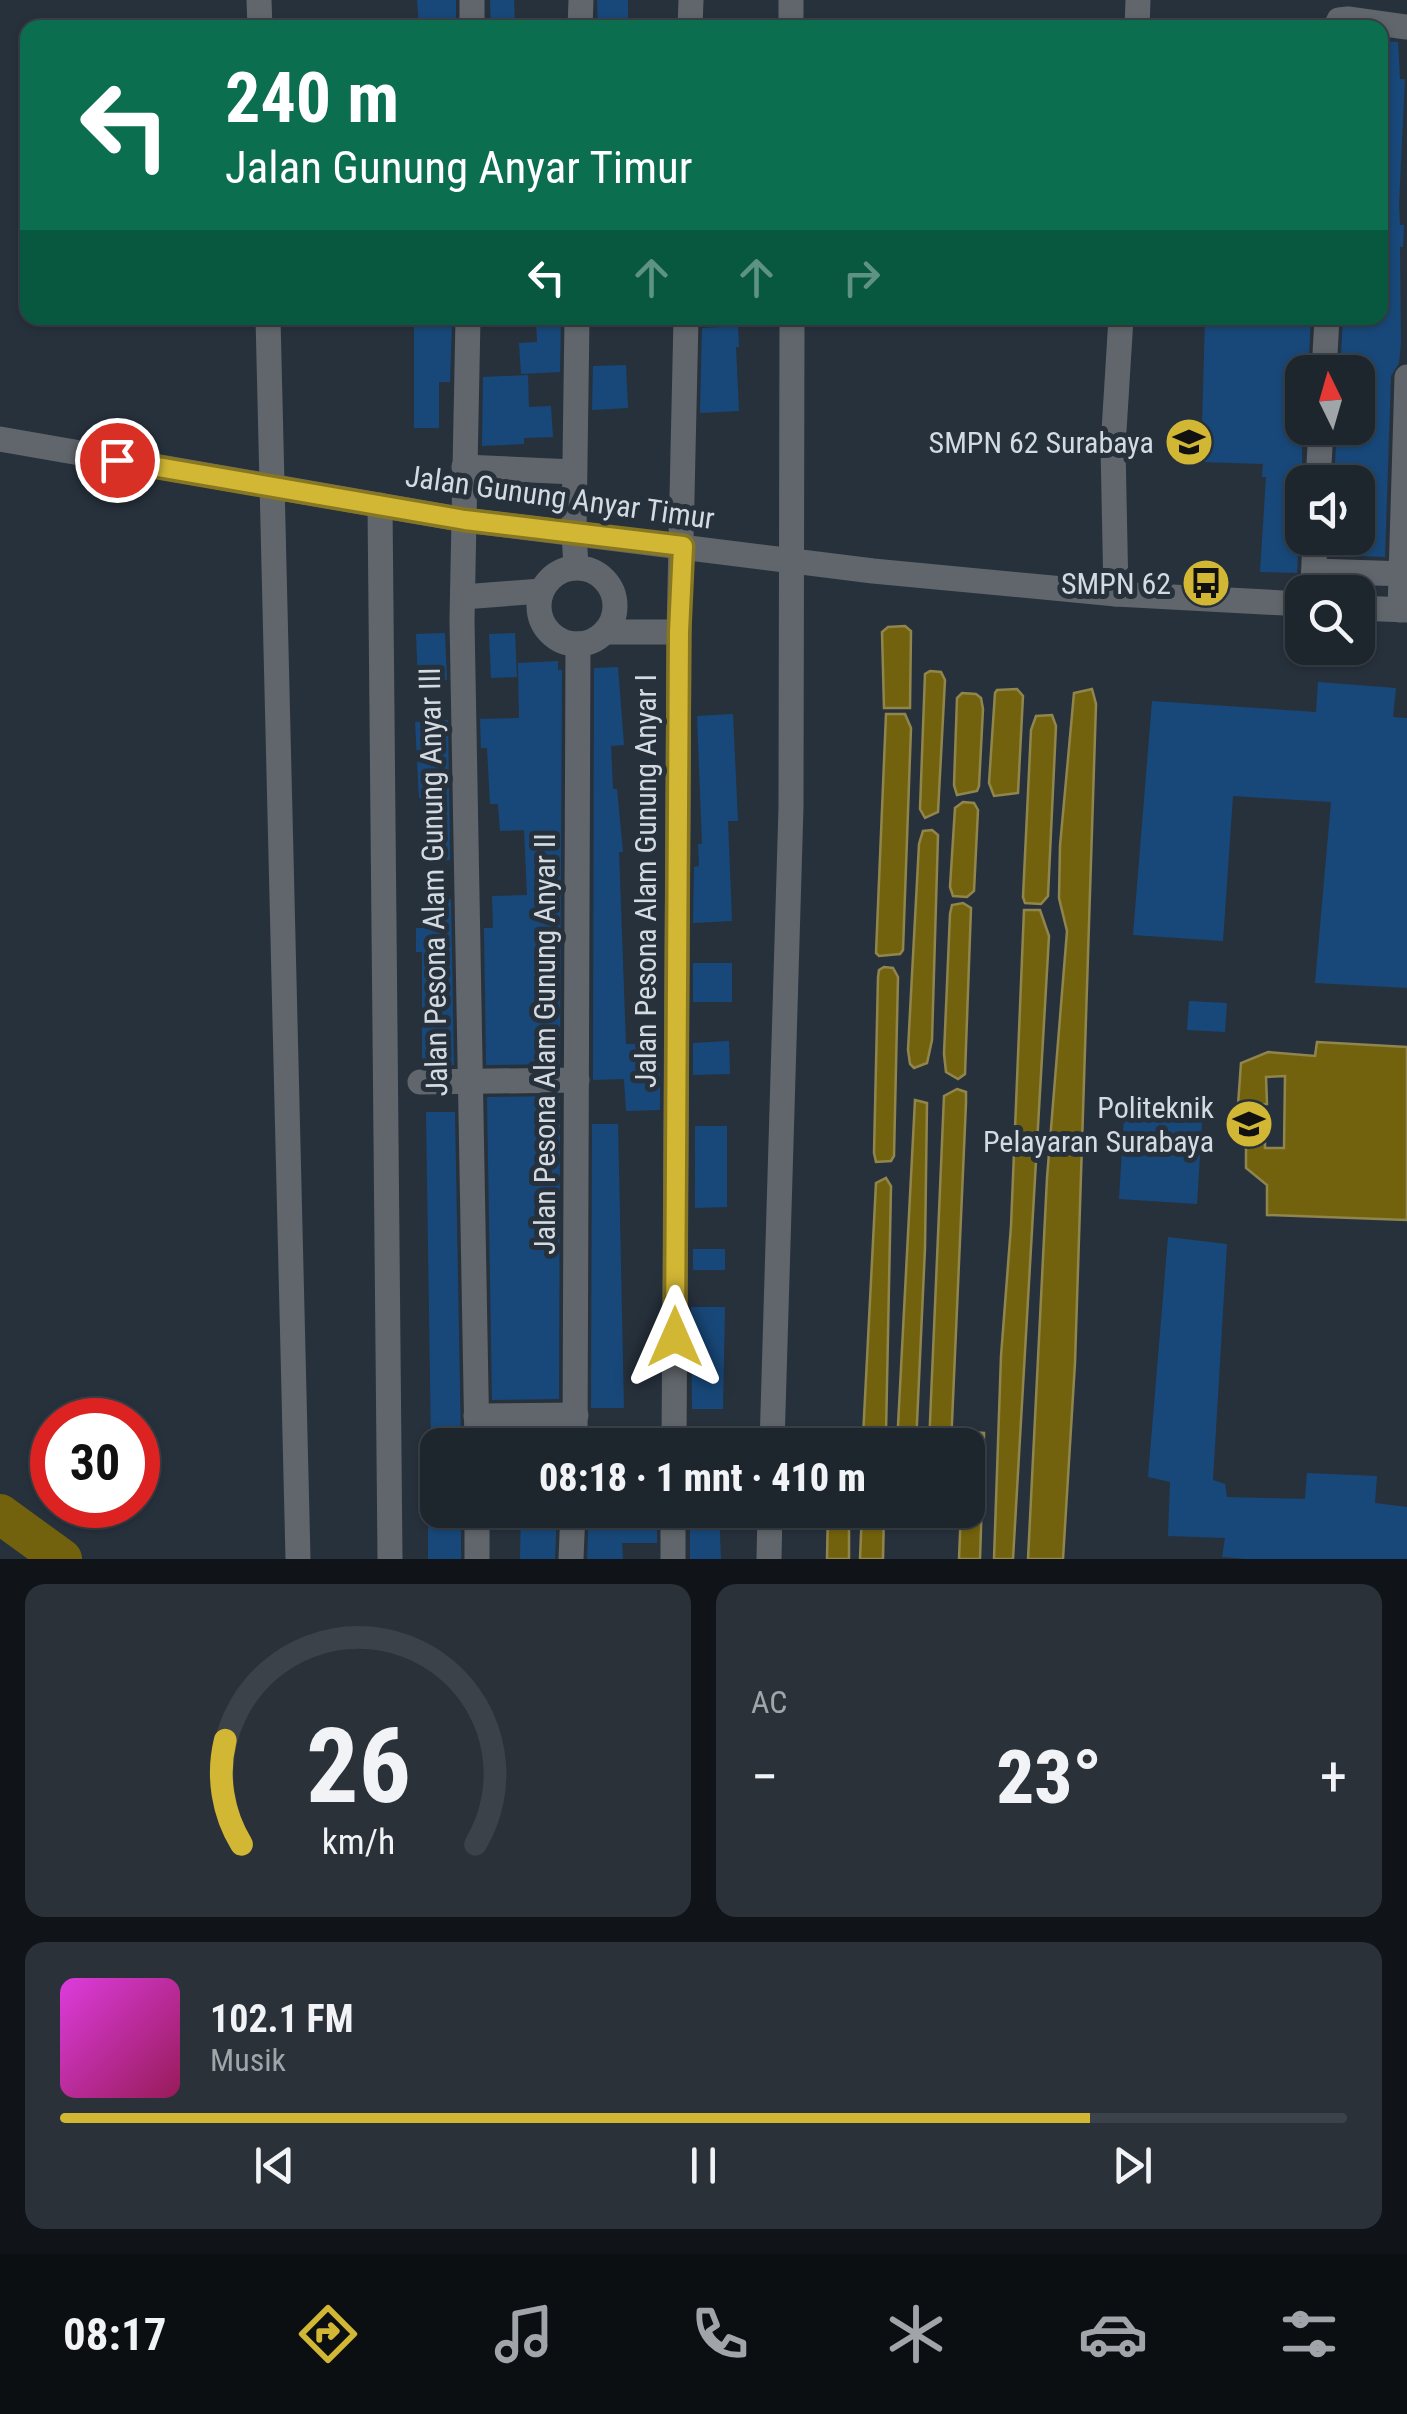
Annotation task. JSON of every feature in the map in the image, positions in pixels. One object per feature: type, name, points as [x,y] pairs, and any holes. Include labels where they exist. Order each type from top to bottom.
[{"type":"street","points":[[268,325],[298,1559]]},
{"type":"street","name":"Jalan Pesona Alam Gunung Anyar III","points":[[468,325],[463,596],[476,1428]]},
{"type":"street","points":[[576,325],[576,567]]},
{"type":"street","name":"Jalan Pesona Alam Gunung Anyar I","points":[[674,1428],[679,632],[686,325]]},
{"type":"street","points":[[773,1428],[786,1059],[792,325]]},
{"type":"street","points":[[1116,594],[1112,448],[1120,325]]},
{"type":"street","points":[[1325,355],[1326,325]]},
{"type":"street","points":[[1375,609],[1404,610],[1407,377]]},
{"type":"street","name":"Jalan Gunung Anyar Timur","points":[[0,439],[465,520],[1116,594],[1285,603]]},
{"type":"street","points":[[464,467],[574,472]]},
{"type":"street","points":[[380,505],[390,1559]]},
{"type":"street","points":[[562,570],[591,570],[604,578],[612,590],[616,605],[613,620],[592,641],[563,641],[550,633],[542,620],[538,606],[541,591],[562,570]]},
{"type":"street","points":[[1375,577],[1405,574]]},
{"type":"street","points":[[463,596],[541,591]]},
{"type":"street","points":[[605,632],[679,632]]},
{"type":"street","name":"Jalan Pesona Alam Gunung Anyar II","points":[[576,1428],[578,644]]},
{"type":"street","points":[[420,1082],[577,1080]]},
{"type":"street","points":[[476,1416],[576,1414]]},
{"type":"street","points":[[477,1528],[477,1559]]},
{"type":"street","points":[[571,1559],[572,1528]]},
{"type":"street","points":[[673,1559],[674,1528]]},
{"type":"street","points":[[769,1559],[770,1528]]},
{"type":"shaded area","points":[[905,626],[911,631],[910,708],[884,708],[882,632],[888,627]]},
{"type":"shaded area","points":[[941,672],[945,680],[938,812],[925,818],[920,809],[925,674]]},
{"type":"shaded area","points":[[1017,689],[1023,696],[1018,793],[994,796],[989,783],[995,693]]},
{"type":"shaded area","points":[[1092,689],[1096,704],[1075,1363],[1063,1559],[1028,1559],[1047,1178],[1067,931],[1059,898],[1060,846],[1074,693]]},
{"type":"shaded area","points":[[962,693],[976,694],[983,709],[979,786],[977,791],[957,795],[957,698]]},
{"type":"shaded area","points":[[886,714],[905,714],[911,728],[903,950],[900,954],[879,956],[876,953]]},
{"type":"shaded area","points":[[1052,715],[1056,726],[1048,896],[1041,904],[1025,903],[1031,730],[1036,716]]},
{"type":"shaded area","points":[[963,802],[974,803],[978,810],[974,891],[967,897],[953,896],[950,887],[955,808]]},
{"type":"shaded area","points":[[932,830],[938,835],[932,1040],[927,1063],[914,1068],[908,1050],[919,844],[923,831]]},
{"type":"shaded area","points":[[963,903],[971,908],[965,1074],[958,1079],[946,1072],[944,1054],[950,914],[952,905]]},
{"type":"shaded area","points":[[1024,910],[1040,910],[1049,936],[1013,1559],[994,1559],[1001,1356],[1011,1226]]},
{"type":"shaded area","points":[[884,967],[893,968],[898,977],[894,1156],[891,1161],[876,1162],[878,977]]},
{"type":"shaded area","points":[[1317,1042],[1407,1047],[1407,1220],[1267,1215],[1267,1185],[1246,1168],[1246,1143],[1238,1143],[1238,1119],[1265,1117],[1265,1148],[1284,1148],[1285,1076],[1266,1077],[1267,1104],[1238,1105],[1241,1063],[1268,1052],[1315,1056]]},
{"type":"shaded area","points":[[957,1089],[966,1092],[952,1428],[930,1428],[944,1096]]},
{"type":"shaded area","points":[[915,1100],[927,1103],[917,1428],[898,1428]]},
{"type":"shaded area","points":[[886,1178],[891,1186],[886,1428],[863,1428],[876,1183]]},
{"type":"shaded area","points":[[828,1528],[849,1528],[849,1559],[827,1559]]},
{"type":"shaded area","points":[[861,1528],[884,1528],[883,1559],[860,1559]]},
{"type":"shaded area","points":[[960,1528],[981,1528],[980,1559],[959,1559]]},
{"type":"building","points":[[417,0],[456,0],[456,20],[418,20]]},
{"type":"building","points":[[490,0],[514,0],[515,20],[491,20]]},
{"type":"building","points":[[597,0],[628,0],[628,20],[598,20]]},
{"type":"building","points":[[1388,41],[1398,42],[1400,79],[1405,79],[1399,205],[1400,225],[1404,225],[1400,247],[1401,343],[1399,363],[1391,376],[1385,557],[1331,555],[1375,555],[1375,465],[1335,465],[1336,445],[1375,445],[1375,355],[1341,355],[1343,325],[1388,325]]},
{"type":"building","points":[[414,325],[452,325],[450,382],[439,382],[439,428],[414,428]]},
{"type":"building","points":[[536,325],[561,325],[560,372],[521,374],[519,343],[537,342]]},
{"type":"building","points":[[1205,325],[1311,325],[1309,355],[1285,355],[1285,445],[1302,445],[1302,465],[1285,465],[1285,555],[1298,555],[1297,573],[1260,572],[1266,477],[1262,477],[1263,464],[1201,462]]},
{"type":"building","points":[[738,326],[739,411],[700,413],[702,328]]},
{"type":"building","points":[[626,365],[628,408],[592,410],[593,366]]},
{"type":"building","points":[[528,375],[529,407],[551,406],[553,437],[524,438],[524,444],[482,446],[483,377]]},
{"type":"building","points":[[445,633],[447,680],[418,681],[416,634]]},
{"type":"building","points":[[515,633],[517,677],[491,678],[489,634]]},
{"type":"building","points":[[558,661],[558,670],[562,670],[560,1064],[486,1065],[484,928],[493,928],[492,896],[527,895],[524,830],[500,831],[498,804],[490,804],[487,748],[481,748],[480,719],[519,718],[518,663]]},
{"type":"building","points":[[618,667],[624,745],[611,746],[623,852],[619,852],[626,1044],[660,1043],[660,1110],[626,1111],[624,1079],[593,1080],[594,668]]},
{"type":"building","points":[[1318,682],[1396,688],[1393,717],[1407,718],[1407,988],[1315,983],[1331,802],[1233,796],[1223,941],[1133,935],[1152,701],[1316,712]]},
{"type":"building","points":[[733,714],[738,821],[728,821],[732,921],[693,923],[694,867],[699,866],[698,844],[702,844],[697,716]]},
{"type":"building","points":[[448,720],[450,860],[429,862],[419,798],[415,722]]},
{"type":"building","points":[[451,899],[454,1065],[422,1066],[422,952],[416,952],[416,928],[429,928],[428,901]]},
{"type":"building","points":[[693,963],[732,963],[732,1002],[693,1002]]},
{"type":"building","points":[[1189,1001],[1227,1003],[1225,1032],[1187,1030]]},
{"type":"building","points":[[729,1041],[730,1074],[693,1075],[693,1043]]},
{"type":"building","points":[[560,1096],[559,1399],[492,1400],[487,1097]]},
{"type":"building","points":[[426,1112],[455,1112],[461,1428],[431,1428]]},
{"type":"building","points":[[1124,1118],[1202,1122],[1197,1204],[1119,1199]]},
{"type":"building","points":[[592,1124],[618,1124],[624,1408],[591,1408]]},
{"type":"building","points":[[695,1126],[727,1126],[727,1207],[695,1208]]},
{"type":"building","points":[[1168,1237],[1227,1244],[1213,1480],[1225,1484],[1227,1497],[1305,1499],[1307,1473],[1377,1476],[1375,1503],[1407,1507],[1407,1559],[1222,1557],[1225,1538],[1168,1536],[1170,1482],[1148,1477]]},
{"type":"building","points":[[693,1249],[725,1249],[725,1270],[693,1270]]},
{"type":"building","points":[[691,1307],[725,1307],[723,1409],[692,1409]]},
{"type":"building","points":[[428,1528],[461,1528],[461,1559],[428,1559]]},
{"type":"building","points":[[521,1528],[556,1528],[555,1559],[520,1559]]},
{"type":"building","points":[[588,1528],[657,1528],[657,1543],[622,1543],[623,1559],[587,1559]]},
{"type":"building","points":[[690,1528],[720,1528],[721,1559],[690,1559]]},
{"type":"waterway","points":[[0,1514],[62,1559]]},
{"type":"place","name":"SMPN 62 Surabaya","points":[[1189,442]]},
{"type":"place","name":"SMPN 62","points":[[1206,583]]},
{"type":"place","name":"Politeknik Pelayaran Surabaya","points":[[1249,1124]]},
{"type":"route","points":[[117,460],[465,520],[683,546],[679,632],[675,1337]]}]
